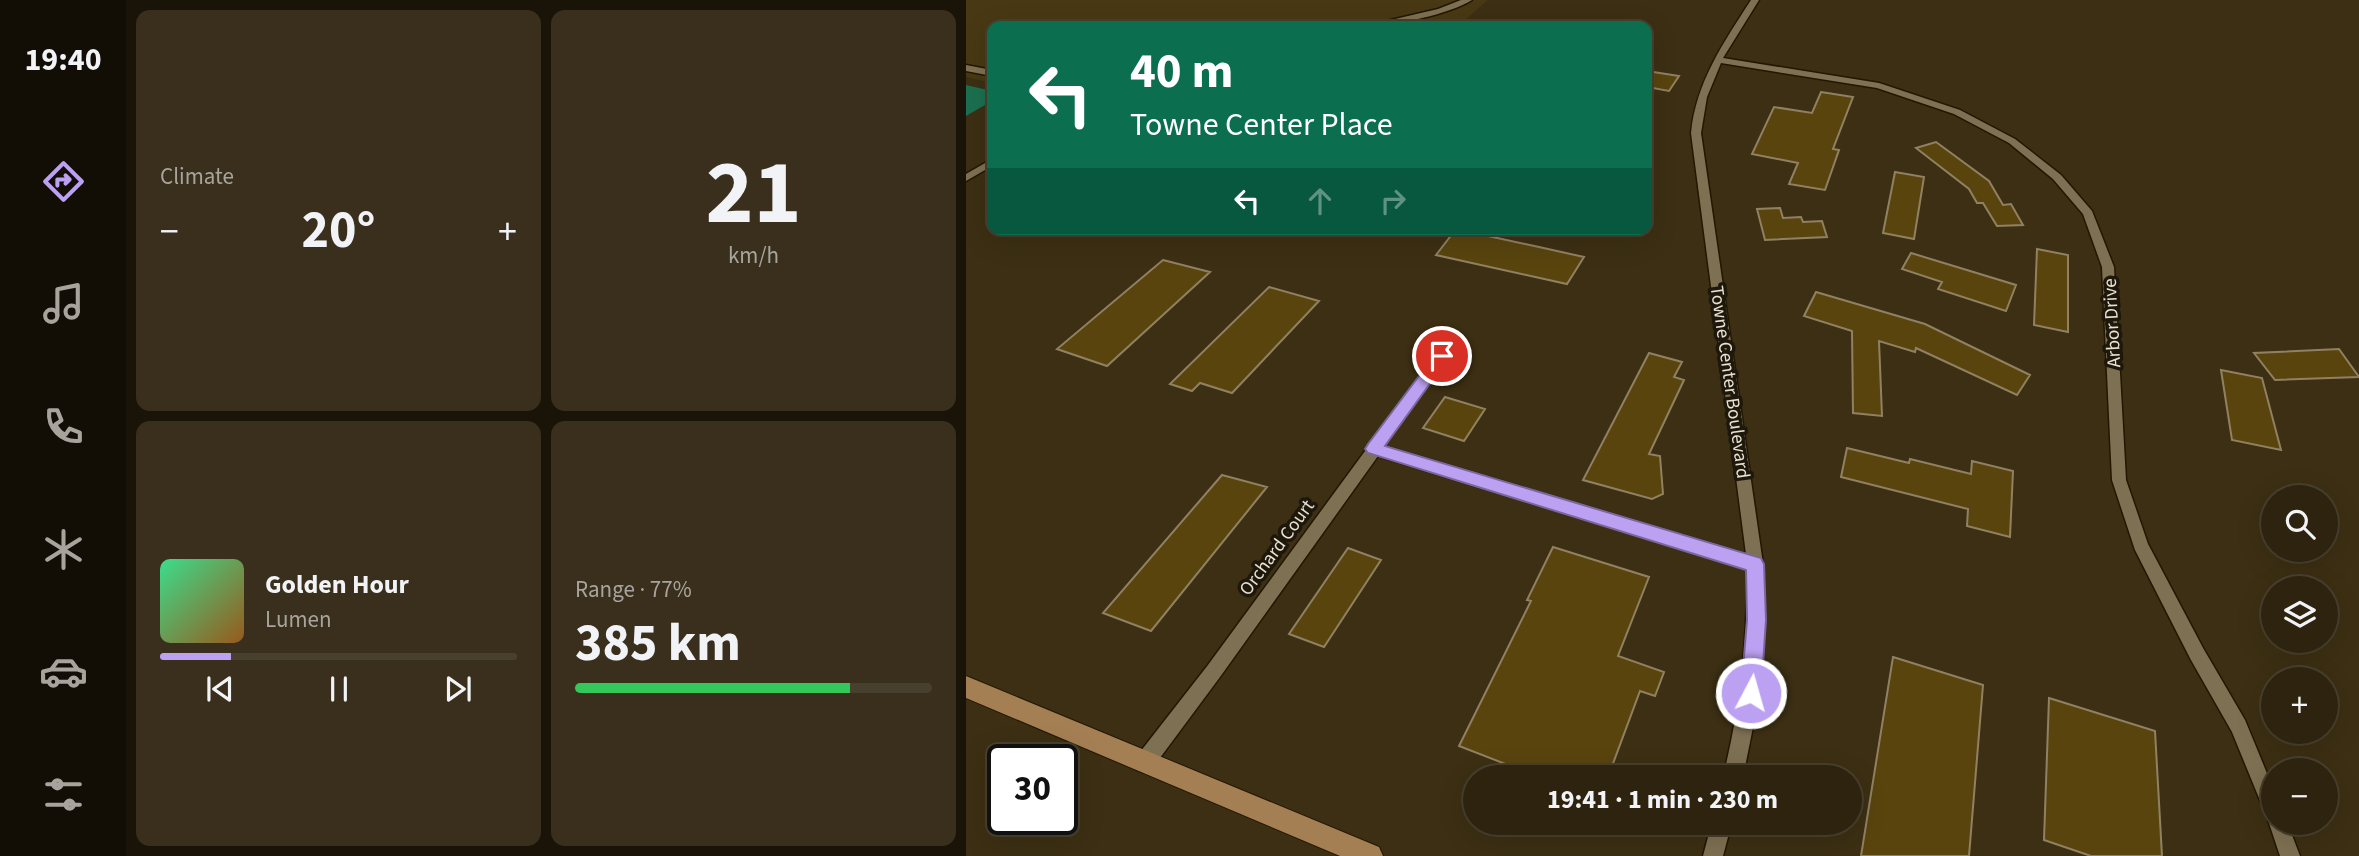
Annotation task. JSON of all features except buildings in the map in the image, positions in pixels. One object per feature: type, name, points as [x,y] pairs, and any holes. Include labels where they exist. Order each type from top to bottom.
[{"type":"street","points":[[1393,21],[1440,11],[1468,0]]},
{"type":"street","name":"Towne Center Boulevard","points":[[1736,765],[1748,714],[1754,668],[1757,620],[1755,564],[1696,133],[1702,92],[1755,0]]},
{"type":"street","name":"Arbor Drive","points":[[1719,60],[1879,86],[1957,112],[2012,141],[2057,177],[2088,213],[2108,267],[2119,480],[2141,545],[2197,654],[2239,726],[2261,782]]},
{"type":"street","points":[[966,68],[987,72]]},
{"type":"street","points":[[966,178],[987,165]]},
{"type":"street","name":"Orchard Court","points":[[1144,763],[1214,671],[1442,356]]},
{"type":"street","points":[[1374,449],[1755,564]]},
{"type":"street","points":[[966,687],[1370,856]]},
{"type":"street","points":[[1713,856],[1719,835]]},
{"type":"street","points":[[2282,835],[2290,856]]},
{"type":"shaded area","points":[[966,0],[1488,0],[1464,21],[987,21],[987,82],[966,77]]},
{"type":"green space","points":[[966,85],[987,90],[987,104],[966,116]]},
{"type":"route","points":[[1442,356],[1374,449],[1544,503],[1755,564],[1757,620],[1751,693]]}]
